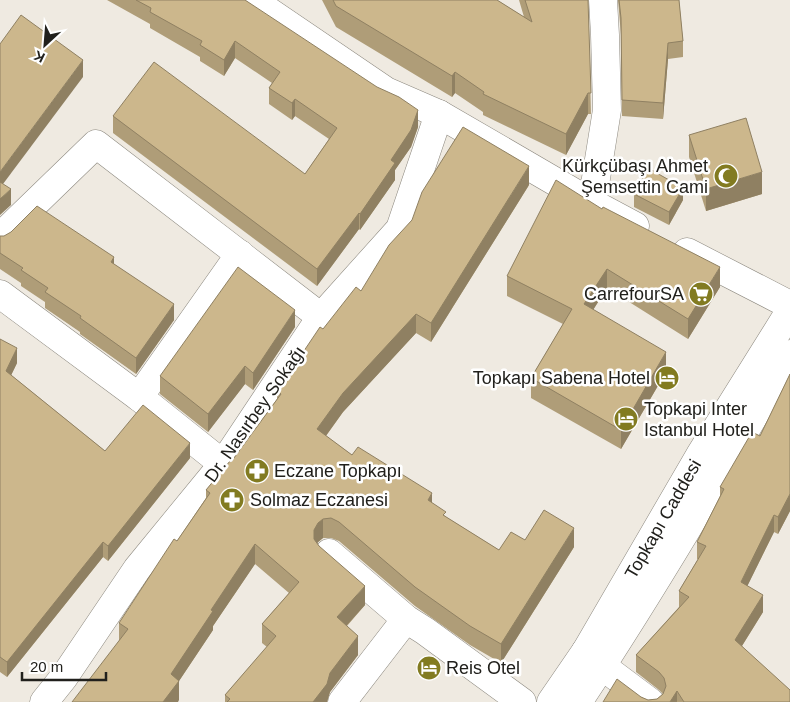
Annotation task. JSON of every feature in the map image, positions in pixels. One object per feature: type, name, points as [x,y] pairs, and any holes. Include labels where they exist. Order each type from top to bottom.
[{"type":"street","points":[[252,0],[386,91],[439,114],[592,203],[790,306]]},
{"type":"street","points":[[284,0],[294,27]]},
{"type":"street","points":[[592,203],[607,110],[603,0]]},
{"type":"street","name":"Dr. Nasırbey Sokağı","points":[[44,702],[64,677],[137,569],[223,464],[321,317],[400,229],[439,114]]},
{"type":"street","points":[[0,236],[96,144],[321,317]]},
{"type":"street","points":[[139,397],[240,254]]},
{"type":"street","points":[[0,294],[139,397],[223,464]]},
{"type":"street","name":"Topkapı Caddesi","points":[[578,702],[594,658],[700,454],[790,311]]},
{"type":"street","name":"Topkapı Caddesi","points":[[551,702],[594,658],[706,497],[790,354]]},
{"type":"street","points":[[329,553],[406,619],[522,702]]},
{"type":"street","points":[[342,702],[406,619]]},
{"type":"street","points":[[594,658],[650,702]]},
{"type":"building","points":[[136,0],[245,0],[377,87],[399,97],[418,110],[411,130],[391,160],[395,163],[360,214],[317,269],[113,116],[154,62],[305,174],[337,128],[295,99],[292,103],[269,88],[280,72],[235,41],[224,60],[200,45],[202,41],[150,12],[151,8]]},
{"type":"building","points":[[333,0],[497,0],[532,22],[525,0],[588,0],[591,93],[588,93],[566,134],[483,94],[484,92],[455,72],[452,76],[336,6]]},
{"type":"building","points":[[619,0],[679,0],[683,41],[668,43],[663,103],[622,100]]},
{"type":"building","points":[[21,15],[83,60],[0,172],[0,44]]},
{"type":"building","points":[[746,118],[762,172],[706,189],[689,135]]},
{"type":"building","points":[[463,127],[529,166],[431,323],[416,314],[343,393],[317,429],[352,455],[358,447],[432,493],[428,500],[446,512],[443,515],[499,550],[511,532],[525,540],[544,510],[574,528],[501,644],[470,626],[415,587],[339,522],[331,518],[323,519],[314,530],[314,539],[319,546],[365,586],[337,617],[358,636],[330,673],[327,684],[313,702],[227,702],[230,699],[225,695],[276,636],[262,624],[299,582],[255,544],[171,674],[179,681],[163,702],[72,702],[128,629],[119,623],[174,539],[177,541],[210,493],[206,490],[231,462],[281,394],[277,391],[320,327],[323,329],[356,287],[361,291],[389,245],[412,220],[422,192]]},
{"type":"building","points":[[648,168],[683,188],[669,212],[634,194]]},
{"type":"building","points":[[556,180],[602,209],[603,207],[720,267],[688,319],[607,269],[584,304],[666,352],[621,430],[531,378],[572,309],[507,276]]},
{"type":"building","points":[[0,182],[11,189],[0,199]]},
{"type":"building","points":[[37,206],[114,257],[111,262],[174,304],[136,358],[80,318],[81,316],[45,292],[48,288],[0,253],[0,236],[11,232]]},
{"type":"building","points":[[238,267],[295,310],[253,373],[245,366],[208,414],[160,376]]},
{"type":"building","points":[[0,339],[17,348],[6,371],[105,451],[143,405],[190,443],[108,546],[103,542],[7,662],[0,657]]},
{"type":"building","points":[[790,374],[790,494],[778,517],[774,515],[741,582],[763,595],[735,640],[790,690],[790,702],[684,702],[677,691],[670,702],[603,702],[617,679],[648,700],[657,699],[663,694],[666,686],[664,678],[636,655],[689,597],[679,591],[706,546],[697,542],[724,489],[720,487],[752,432],[760,436]]},
{"type":"place","name":"Kürkçübaşı Ahmet Şemsettin Cami","points":[[726,176]]},
{"type":"place","name":"CarrefourSA","points":[[701,294]]},
{"type":"place","name":"Topkapı Sabena Hotel","points":[[667,378]]},
{"type":"place","name":"Topkapi Inter Istanbul Hotel","points":[[626,419]]},
{"type":"place","name":"Eczane Topkapı","points":[[257,471]]},
{"type":"place","name":"Solmaz Eczanesi","points":[[232,500]]},
{"type":"place","name":"Reis Otel","points":[[429,668]]}]
